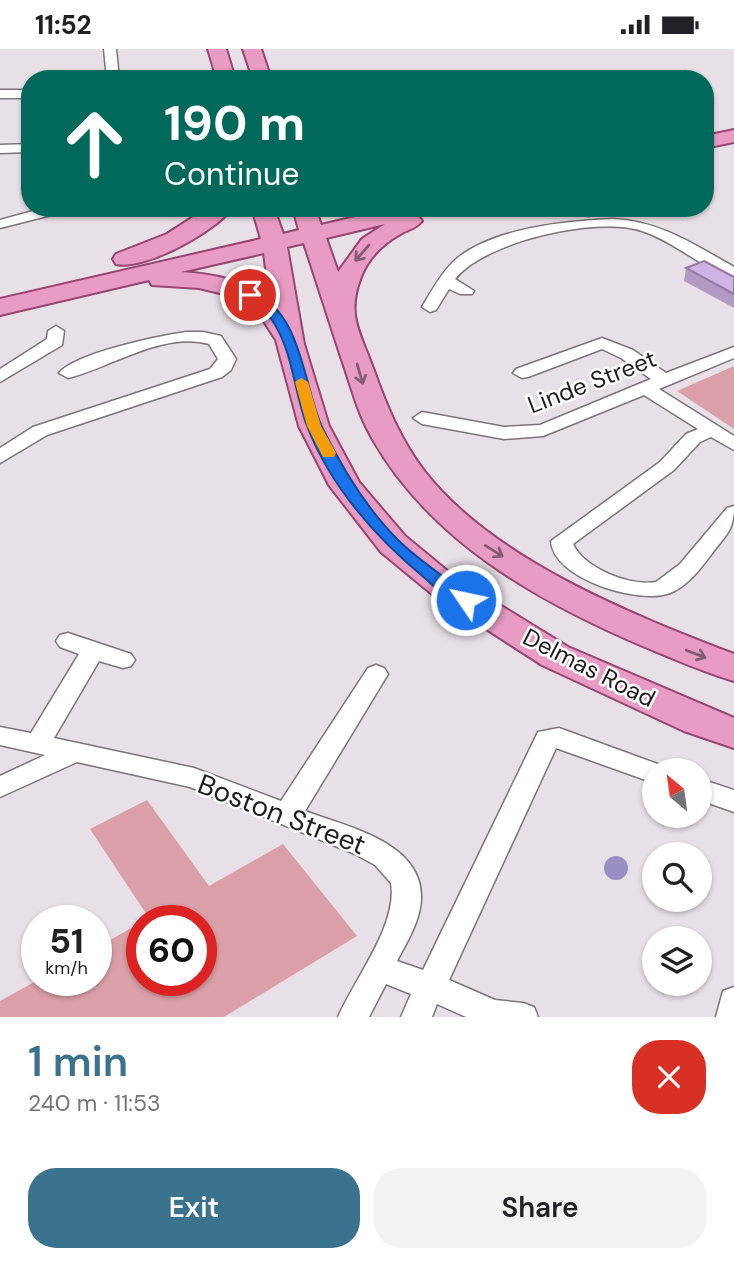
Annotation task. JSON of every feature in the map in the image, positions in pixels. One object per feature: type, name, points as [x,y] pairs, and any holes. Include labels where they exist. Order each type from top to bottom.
[{"type":"main road","points":[[217,49],[223,70]]},
{"type":"main road","points":[[252,49],[259,70]]},
{"type":"main road","points":[[714,126],[734,122]]},
{"type":"main road","points":[[714,140],[734,136]]},
{"type":"main road","points":[[109,265],[163,245],[194,229],[209,217]]},
{"type":"main road","points":[[0,290],[268,226],[337,217]]},
{"type":"main road","points":[[339,309],[351,268],[369,244],[418,217]]},
{"type":"main road","points":[[308,220],[366,394],[388,440],[407,469],[437,505],[482,544],[567,596],[683,649],[734,668]]},
{"type":"main road","points":[[0,307],[68,291],[268,226]]},
{"type":"main road","name":"Delmas Road","points":[[268,226],[290,344],[314,426],[345,485],[393,544],[444,586],[555,656],[698,721],[734,733]]},
{"type":"main road","points":[[68,291],[166,280],[215,284],[250,295],[270,309],[290,344]]},
{"type":"street","points":[[110,49],[112,70]]},
{"type":"street","points":[[0,94],[21,94]]},
{"type":"street","points":[[0,149],[21,148]]},
{"type":"street","points":[[0,224],[27,217]]},
{"type":"street","points":[[634,224],[635,217]]},
{"type":"street","points":[[430,307],[456,268],[472,255],[552,228],[634,224],[656,232],[734,273]]},
{"type":"street","points":[[446,281],[466,291]]},
{"type":"street","points":[[0,377],[56,341],[56,331]]},
{"type":"street","points":[[0,457],[40,431],[216,373],[225,366],[227,359],[215,340],[194,335],[96,360],[68,373]]},
{"type":"street","points":[[523,373],[602,343],[627,354],[665,381]]},
{"type":"street","name":"Linde Street","points":[[422,418],[504,433],[532,432],[562,424],[734,352]]},
{"type":"street","points":[[647,389],[734,444]]},
{"type":"street","points":[[712,430],[693,438],[667,466],[611,508],[568,534],[562,541],[562,546],[580,564],[599,577],[621,585],[658,590],[676,583],[734,512]]},
{"type":"street","points":[[68,641],[123,660]]},
{"type":"street","points":[[39,744],[48,723],[93,651]]},
{"type":"street","points":[[287,814],[305,790],[376,674]]},
{"type":"street","name":"Boston Street","points":[[0,736],[194,778],[377,851],[400,872],[407,885],[404,921],[353,1017]]},
{"type":"street","points":[[416,1017],[547,739],[559,738],[642,769]]},
{"type":"street","points":[[0,786],[76,751]]},
{"type":"street","points":[[712,793],[734,801]]},
{"type":"street","points":[[378,968],[493,1014],[523,1017]]},
{"type":"street","points":[[731,1017],[734,1001]]},
{"type":"shaded area","points":[[734,366],[734,429],[677,391]]},
{"type":"shaded area","points":[[147,800],[209,886],[283,844],[357,936],[224,1017],[0,1017],[0,1001],[21,989],[21,996],[112,996],[112,939],[126,931],[126,996],[217,996],[217,905],[140,905],[90,829]]},
{"type":"shaded area","points":[[616,856],[624,860],[628,868],[624,876],[616,880],[608,876],[604,868],[608,860]]},
{"type":"building","points":[[704,261],[734,277],[734,294],[686,268]]},
{"type":"slow traffic","points":[[301,382],[314,426],[328,453]]},
{"type":"route","points":[[250,295],[270,309],[290,344],[314,426],[345,485],[393,544],[444,586],[466,600]]}]
